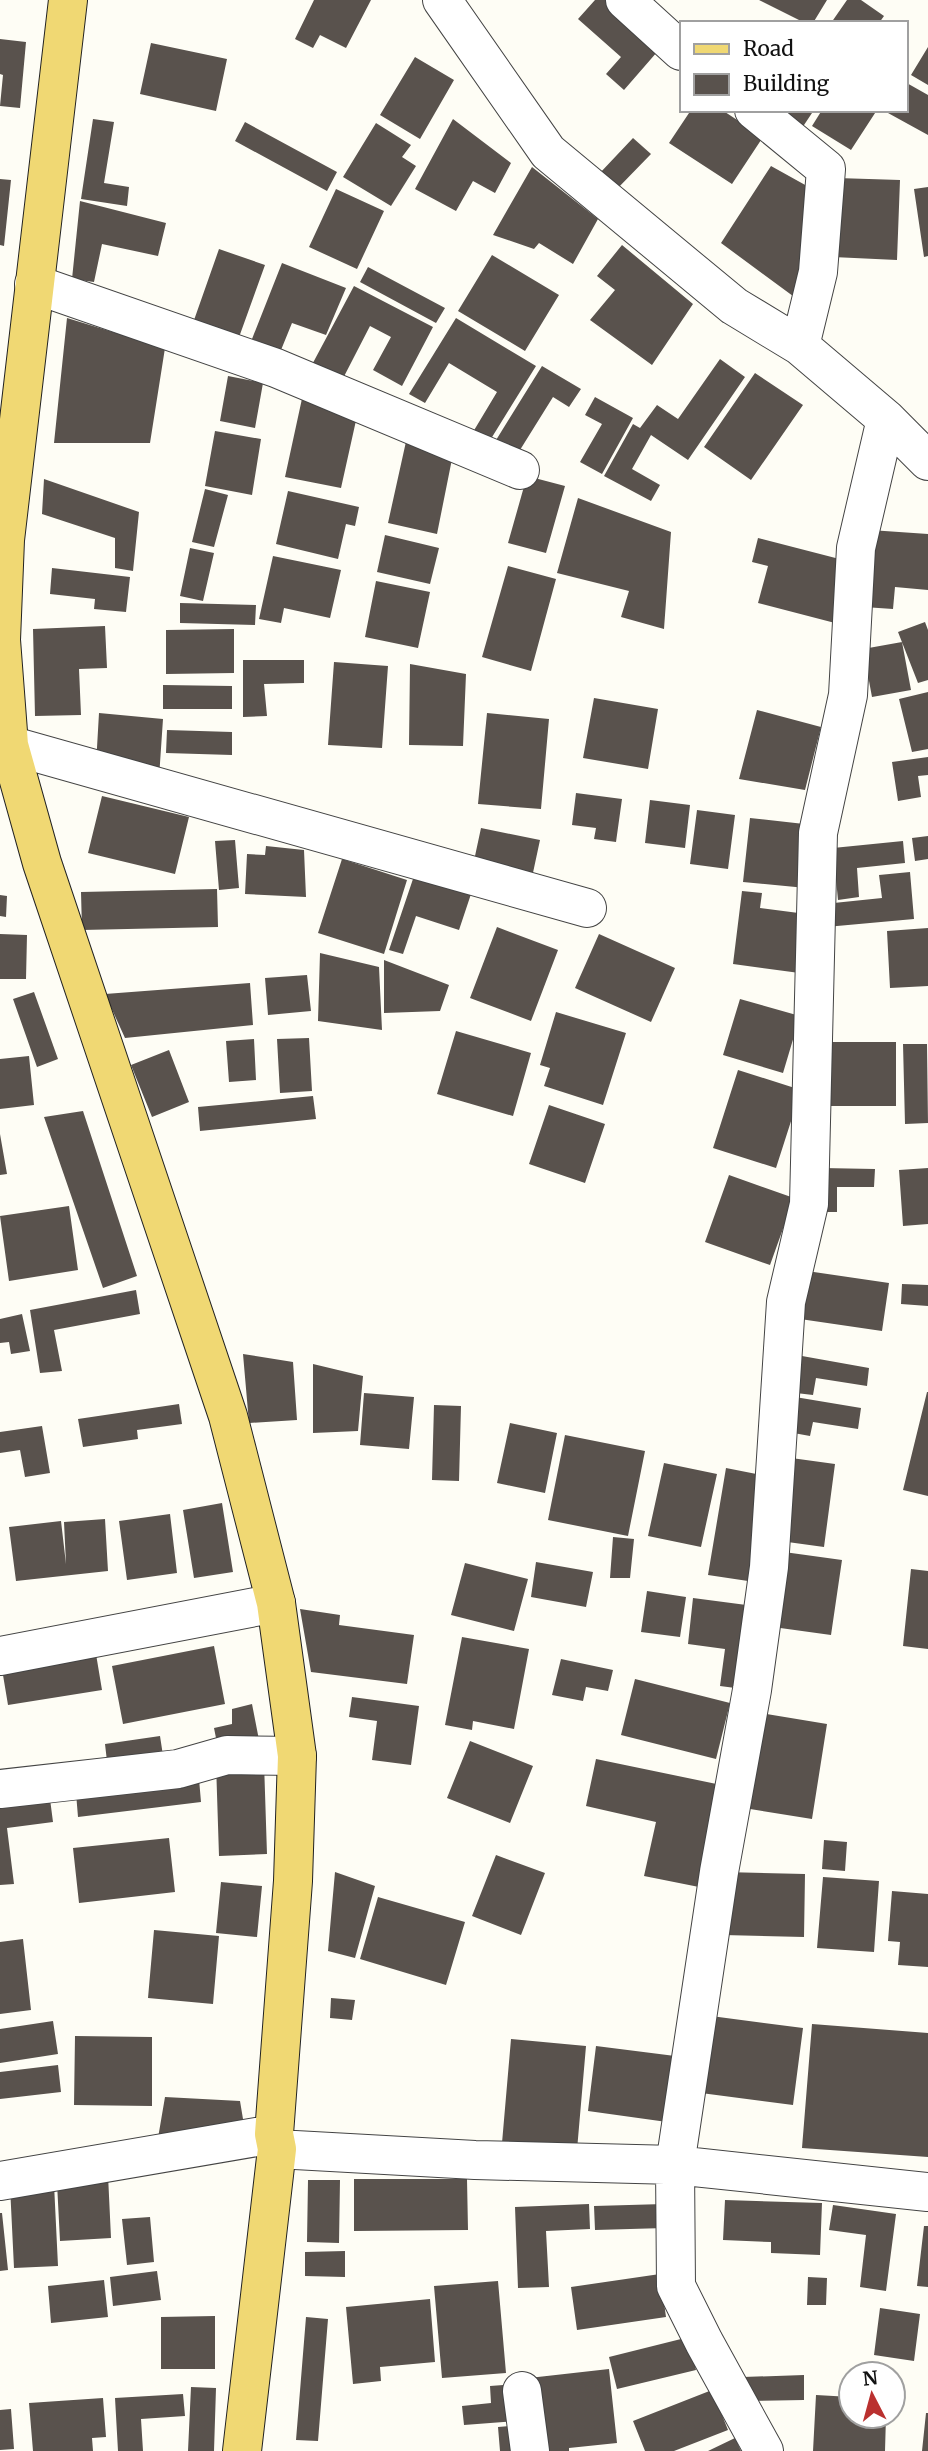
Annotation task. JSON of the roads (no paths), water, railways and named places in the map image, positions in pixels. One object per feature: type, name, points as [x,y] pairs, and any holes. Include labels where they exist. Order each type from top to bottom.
[{"type":"main road","points":[[68,0],[5,553],[1,640],[9,745],[42,863],[228,1416],[276,1603],[298,1756],[293,1881],[275,2141],[242,2451]]},
{"type":"street","points":[[442,0],[548,152],[734,306],[800,346],[886,419],[928,461]]},
{"type":"street","points":[[625,0],[680,50]]},
{"type":"street","points":[[756,112],[826,169],[818,272],[800,346]]},
{"type":"street","points":[[34,284],[276,368],[520,470]]},
{"type":"street","points":[[764,2451],[704,2342],[677,2286],[675,2165],[719,1872],[752,1690],[769,1567],[786,1302],[809,1204],[818,833],[848,695],[856,548],[886,419]]},
{"type":"street","points":[[9,745],[587,908]]},
{"type":"street","points":[[0,1657],[276,1603]]},
{"type":"street","points":[[0,1789],[178,1769],[227,1755],[298,1756]]},
{"type":"street","points":[[0,2181],[275,2141],[475,2160],[675,2165],[928,2192]]},
{"type":"street","points":[[522,2391],[530,2451]]}]
